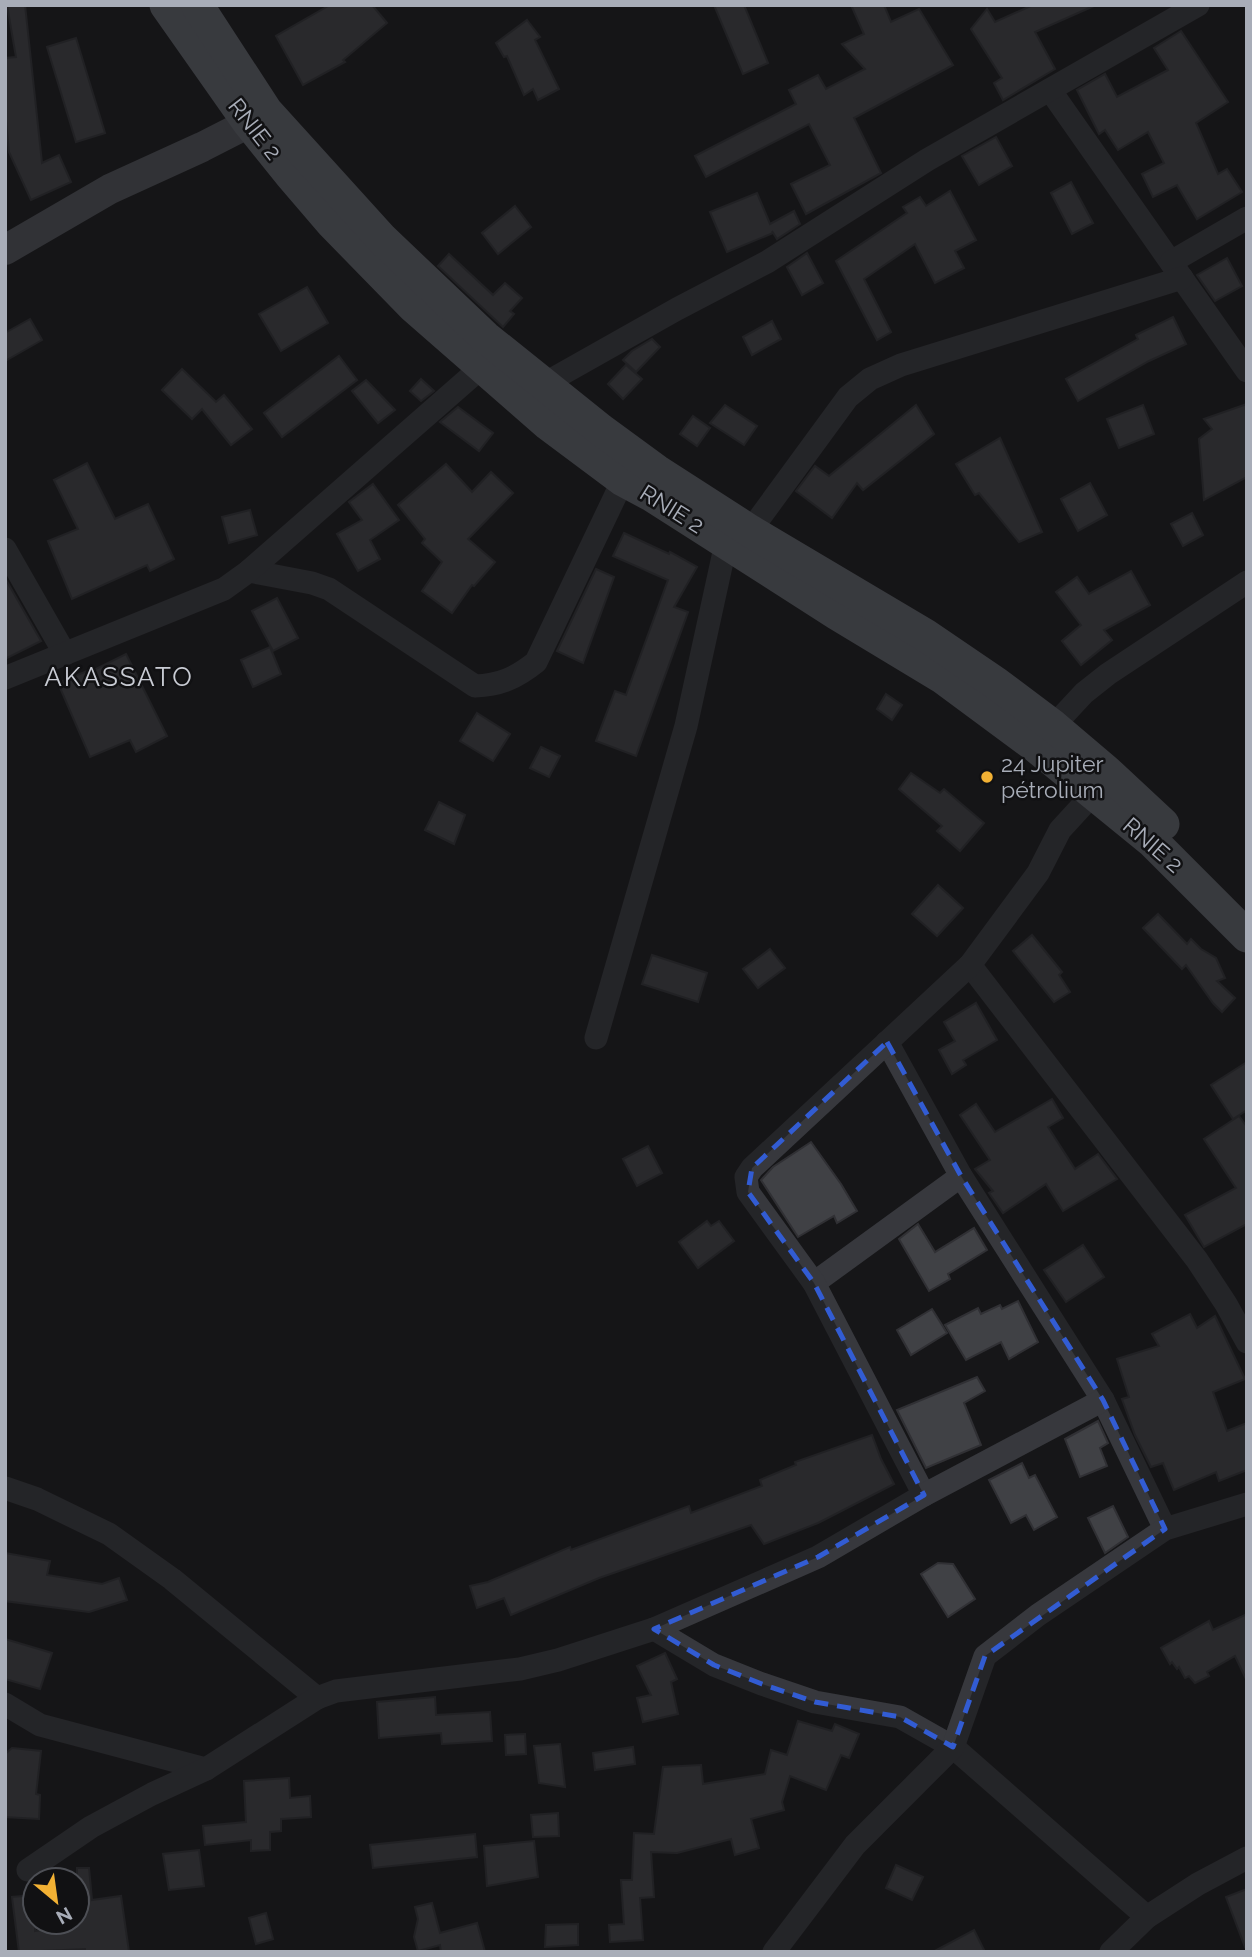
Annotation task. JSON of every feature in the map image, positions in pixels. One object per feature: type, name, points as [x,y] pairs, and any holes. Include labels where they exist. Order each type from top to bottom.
[{"type":"highway","name":"RNIE 2","points":[[166,5],[249,123],[341,232],[413,306],[548,424],[623,480],[925,635],[1044,736],[1093,794],[1153,842],[1247,936]]},
{"type":"highway","name":"RNIE 2","points":[[197,5],[266,111],[373,229],[485,337],[738,537]]},
{"type":"highway","name":"RNIE 2","points":[[1044,736],[1106,771],[1247,907]]},
{"type":"main road","points":[[5,250],[110,188],[249,123]]},
{"type":"street","points":[[544,384],[767,262],[927,160],[1198,5]]},
{"type":"street","points":[[1050,90],[1247,371]]},
{"type":"street","points":[[596,1038],[738,537],[848,397],[870,379],[901,365],[1176,270],[1247,219]]},
{"type":"street","points":[[5,678],[224,589],[249,571],[483,366]]},
{"type":"street","points":[[249,571],[312,583],[329,589],[475,686],[497,685],[520,675],[536,662],[623,480]]},
{"type":"street","points":[[5,549],[65,654]]},
{"type":"street","points":[[1044,736],[1084,693],[1108,674],[1247,583]]},
{"type":"street","points":[[924,1495],[814,1283],[748,1192],[746,1177],[752,1168],[970,965],[1038,873],[1060,830],[1093,794]]},
{"type":"street","points":[[970,965],[1197,1260],[1247,1342]]},
{"type":"street","points":[[887,1042],[961,1176],[1103,1400],[1165,1529]]},
{"type":"street","points":[[814,1283],[961,1176]]},
{"type":"street","points":[[34,1866],[113,1814],[206,1769],[317,1698],[336,1691],[520,1669],[558,1660],[654,1629],[818,1557],[924,1495],[1103,1400]]},
{"type":"street","points":[[5,1488],[37,1499],[108,1534],[172,1579],[317,1698]]},
{"type":"street","points":[[774,1952],[855,1845],[953,1747],[985,1656],[1038,1615],[1165,1529],[1247,1504]]},
{"type":"street","points":[[654,1629],[714,1665],[762,1684],[816,1702],[900,1717],[953,1747],[1147,1917]]},
{"type":"street","points":[[5,1704],[40,1725],[206,1769]]},
{"type":"street","points":[[1111,1952],[1147,1917],[1198,1884],[1247,1858]]},
{"type":"highlighted area","points":[[887,1042],[961,1176],[1103,1400],[1165,1529],[985,1656],[953,1747],[900,1717],[815,1702],[762,1684],[714,1665],[654,1629],[818,1557],[924,1495],[814,1283],[748,1192],[752,1168]]},
{"type":"building","points":[[7,5],[25,5],[42,163],[59,155],[71,182],[31,200],[9,152],[5,110],[5,58],[16,57]]},
{"type":"building","points":[[330,5],[372,5],[387,23],[343,60],[345,62],[303,85],[276,36]]},
{"type":"building","points":[[714,5],[744,5],[768,63],[743,74]]},
{"type":"building","points":[[851,5],[884,5],[891,22],[919,9],[953,65],[854,118],[881,173],[806,214],[791,184],[830,165],[809,124],[706,177],[695,156],[796,104],[789,90],[818,75],[826,89],[865,69],[842,44],[864,34]]},
{"type":"building","points":[[1033,5],[1096,5],[1035,32],[1055,69],[1003,100],[994,83],[1002,78],[971,29],[987,9],[995,22]]},
{"type":"building","points":[[527,20],[540,37],[535,40],[559,89],[538,100],[533,89],[524,95],[507,56],[504,57],[496,43]]},
{"type":"building","points":[[1181,31],[1228,102],[1196,123],[1218,174],[1227,169],[1242,192],[1197,219],[1177,185],[1153,197],[1142,174],[1164,163],[1148,132],[1118,150],[1105,130],[1099,134],[1077,90],[1105,74],[1117,97],[1168,70],[1154,48]]},
{"type":"building","points":[[76,38],[105,133],[76,142],[47,47]]},
{"type":"building","points":[[996,137],[1012,166],[979,185],[962,156]]},
{"type":"building","points":[[1071,182],[1093,223],[1072,234],[1051,193]]},
{"type":"building","points":[[950,191],[976,240],[955,251],[964,268],[935,283],[915,244],[864,279],[891,332],[877,340],[836,261],[907,213],[903,207],[920,197],[926,206]]},
{"type":"building","points":[[757,193],[770,224],[794,211],[800,224],[777,239],[772,231],[773,233],[727,252],[710,212]]},
{"type":"building","points":[[515,206],[531,227],[498,254],[482,233]]},
{"type":"building","points":[[807,253],[823,283],[802,295],[787,267]]},
{"type":"building","points":[[449,254],[493,295],[505,283],[522,298],[510,311],[514,314],[503,327],[438,266]]},
{"type":"building","points":[[1227,258],[1242,286],[1215,301],[1197,275]]},
{"type":"building","points":[[307,287],[328,323],[281,351],[259,314]]},
{"type":"building","points":[[1173,317],[1186,344],[1149,361],[1078,401],[1066,379],[1138,339],[1136,335]]},
{"type":"building","points":[[30,319],[42,340],[5,361],[5,333]]},
{"type":"building","points":[[772,321],[781,339],[752,355],[743,337]]},
{"type":"building","points":[[652,339],[660,347],[636,372],[623,360]]},
{"type":"building","points":[[339,356],[357,380],[282,437],[264,413]]},
{"type":"building","points":[[626,365],[642,379],[623,399],[608,384]]},
{"type":"building","points":[[182,369],[216,402],[224,395],[252,429],[231,445],[202,409],[192,419],[162,390]]},
{"type":"building","points":[[421,379],[434,391],[421,401],[410,391]]},
{"type":"building","points":[[366,380],[395,410],[378,423],[352,391]]},
{"type":"building","points":[[1247,404],[1247,477],[1204,500],[1199,439],[1212,429],[1204,419]]},
{"type":"building","points":[[725,405],[757,426],[744,445],[710,423]]},
{"type":"building","points":[[916,405],[934,434],[863,490],[857,483],[832,518],[796,491],[815,466],[829,476]]},
{"type":"building","points":[[1143,405],[1154,434],[1119,448],[1107,419]]},
{"type":"building","points":[[458,407],[493,433],[479,451],[440,422]]},
{"type":"building","points":[[693,416],[710,428],[697,446],[680,434]]},
{"type":"building","points":[[1000,438],[1042,532],[1019,542],[979,493],[975,495],[956,464]]},
{"type":"building","points":[[87,463],[115,519],[148,504],[174,559],[150,571],[147,565],[72,599],[48,541],[78,529],[54,480]]},
{"type":"building","points":[[446,464],[472,492],[491,472],[513,493],[468,539],[495,562],[474,586],[472,585],[452,613],[422,591],[442,562],[422,543],[425,539],[398,505]]},
{"type":"building","points":[[1090,483],[1107,515],[1078,531],[1061,499]]},
{"type":"building","points":[[373,484],[399,520],[370,540],[380,559],[358,571],[337,534],[362,520],[349,502]]},
{"type":"building","points":[[250,510],[257,535],[229,543],[222,517]]},
{"type":"building","points":[[1192,513],[1203,535],[1183,546],[1171,524]]},
{"type":"building","points":[[624,533],[669,554],[670,552],[697,567],[674,607],[688,612],[636,756],[596,741],[615,691],[626,695],[668,580],[613,556]]},
{"type":"building","points":[[596,569],[614,577],[583,663],[557,651]]},
{"type":"building","points":[[1131,571],[1150,605],[1104,630],[1112,640],[1081,665],[1062,641],[1081,625],[1056,592],[1077,577],[1089,594]]},
{"type":"building","points":[[5,578],[41,641],[5,659]]},
{"type":"building","points":[[277,598],[298,638],[273,651],[252,611]]},
{"type":"building","points":[[270,647],[281,674],[253,687],[241,660]]},
{"type":"building","points":[[126,654],[167,736],[136,752],[130,740],[90,757],[58,683],[87,671],[88,673]]},
{"type":"building","points":[[886,694],[902,705],[892,720],[877,709]]},
{"type":"building","points":[[477,713],[510,734],[493,761],[460,741]]},
{"type":"building","points":[[541,747],[560,756],[549,777],[530,768]]},
{"type":"building","points":[[911,773],[940,793],[944,789],[984,823],[960,851],[937,831],[942,826],[899,789]]},
{"type":"building","points":[[439,802],[465,815],[454,844],[425,830]]},
{"type":"building","points":[[938,885],[963,908],[937,936],[912,914]]},
{"type":"building","points":[[1158,914],[1187,944],[1191,939],[1216,958],[1225,978],[1217,981],[1235,998],[1222,1012],[1186,965],[1182,969],[1143,928]]},
{"type":"building","points":[[1032,935],[1062,972],[1059,975],[1070,992],[1054,1002],[1013,951]]},
{"type":"building","points":[[770,949],[785,968],[758,988],[743,969]]},
{"type":"building","points":[[652,955],[707,973],[698,1002],[642,984]]},
{"type":"building","points":[[976,1003],[997,1040],[963,1060],[966,1065],[952,1074],[939,1050],[955,1041],[944,1022]]},
{"type":"building","points":[[1247,1062],[1247,1110],[1233,1119],[1211,1085]]},
{"type":"building","points":[[1052,1099],[1063,1118],[1048,1127],[1075,1169],[1098,1154],[1117,1179],[1063,1211],[1046,1184],[1003,1213],[989,1193],[993,1191],[975,1169],[990,1160],[960,1115],[976,1104],[995,1132]]},
{"type":"building","points":[[1239,1116],[1247,1127],[1247,1224],[1204,1247],[1185,1215],[1236,1188],[1204,1139]]},
{"type":"building","points":[[811,1142],[857,1211],[837,1223],[834,1216],[798,1237],[761,1180],[773,1167]]},
{"type":"building","points":[[648,1146],[662,1173],[637,1186],[623,1159]]},
{"type":"building","points":[[707,1221],[711,1226],[719,1221],[734,1241],[698,1268],[679,1242]]},
{"type":"building","points":[[918,1224],[935,1252],[974,1228],[987,1250],[948,1274],[950,1279],[929,1291],[899,1239]]},
{"type":"building","points":[[1083,1245],[1104,1277],[1066,1302],[1044,1270]]},
{"type":"building","points":[[1018,1301],[1038,1342],[1009,1359],[1001,1342],[966,1360],[945,1325],[978,1308],[981,1314],[1000,1305],[1002,1309]]},
{"type":"building","points":[[932,1309],[947,1333],[911,1355],[897,1330]]},
{"type":"building","points":[[1190,1314],[1197,1328],[1215,1316],[1245,1379],[1213,1392],[1227,1431],[1247,1423],[1247,1470],[1219,1481],[1216,1472],[1174,1490],[1163,1463],[1151,1467],[1135,1435],[1122,1399],[1129,1397],[1117,1359],[1159,1346],[1152,1334]]},
{"type":"building","points":[[977,1377],[985,1391],[964,1403],[981,1445],[926,1468],[897,1410]]},
{"type":"building","points":[[1098,1421],[1108,1443],[1100,1448],[1107,1466],[1080,1477],[1065,1439]]},
{"type":"building","points":[[872,1435],[894,1484],[818,1523],[764,1544],[751,1525],[599,1578],[511,1615],[504,1598],[477,1608],[470,1586],[488,1582],[570,1547],[571,1550],[689,1506],[691,1513],[762,1486],[760,1480],[796,1465],[795,1462]]},
{"type":"building","points":[[1022,1463],[1029,1478],[1035,1475],[1057,1517],[1034,1530],[1026,1515],[1011,1523],[989,1480]]},
{"type":"building","points":[[1113,1506],[1128,1537],[1105,1553],[1088,1518]]},
{"type":"building","points":[[5,1553],[50,1561],[47,1575],[102,1584],[119,1578],[127,1600],[89,1612],[5,1601]]},
{"type":"building","points":[[938,1563],[953,1564],[975,1599],[948,1617],[921,1574]]},
{"type":"building","points":[[1247,1614],[1247,1681],[1235,1656],[1207,1672],[1209,1676],[1195,1683],[1189,1676],[1185,1678],[1179,1667],[1177,1669],[1172,1662],[1170,1664],[1161,1648],[1209,1621],[1213,1630]]},
{"type":"building","points":[[5,1639],[52,1653],[40,1689],[5,1679]]},
{"type":"building","points":[[665,1653],[677,1679],[671,1682],[678,1714],[643,1722],[637,1698],[651,1695],[637,1666]]},
{"type":"building","points":[[435,1697],[436,1715],[490,1712],[492,1741],[442,1744],[441,1733],[379,1738],[377,1702]]},
{"type":"building","points":[[798,1721],[832,1731],[835,1724],[859,1734],[849,1758],[841,1755],[826,1790],[790,1776],[782,1802],[784,1810],[751,1819],[759,1848],[735,1855],[731,1839],[677,1853],[651,1852],[654,1897],[640,1898],[643,1940],[610,1942],[609,1925],[624,1924],[621,1880],[632,1880],[634,1833],[654,1834],[663,1767],[701,1765],[703,1784],[765,1774],[771,1750],[787,1755]]},
{"type":"building","points":[[525,1734],[526,1754],[506,1755],[505,1735]]},
{"type":"building","points":[[560,1744],[565,1787],[539,1783],[534,1746]]},
{"type":"building","points":[[633,1747],[635,1764],[595,1770],[593,1753]]},
{"type":"building","points":[[12,1748],[41,1751],[36,1794],[40,1795],[39,1819],[5,1817],[5,1754]]},
{"type":"building","points":[[289,1778],[290,1798],[310,1796],[311,1817],[281,1819],[281,1831],[270,1832],[270,1850],[251,1851],[251,1840],[205,1845],[203,1826],[246,1822],[244,1781]]},
{"type":"building","points":[[558,1813],[559,1836],[533,1837],[531,1815]]},
{"type":"building","points":[[475,1834],[477,1857],[373,1868],[370,1845]]},
{"type":"building","points":[[534,1841],[538,1877],[487,1886],[484,1846]]},
{"type":"building","points":[[199,1850],[204,1886],[169,1890],[163,1854]]},
{"type":"building","points":[[896,1865],[923,1877],[912,1900],[886,1888]]},
{"type":"building","points":[[91,1889],[92,1900],[121,1896],[129,1952],[85,1952],[85,1949],[19,1952],[12,1897],[21,1896],[21,1936],[91,1936]]},
{"type":"building","points":[[1247,1889],[1247,1946],[1245,1947],[1226,1897]]},
{"type":"building","points":[[432,1903],[440,1933],[477,1923],[485,1952],[441,1952],[440,1945],[418,1951],[414,1937],[418,1919],[415,1907]]},
{"type":"building","points":[[266,1913],[273,1939],[256,1944],[249,1918]]},
{"type":"building","points":[[578,1924],[578,1945],[545,1947],[546,1925]]},
{"type":"building","points":[[974,1930],[985,1952],[933,1952]]},
{"type":"place","name":"24 Jupiter pétrolium","points":[[987,777]]},
{"type":"district","name":"AKASSATO","points":[[119,677]]}]
